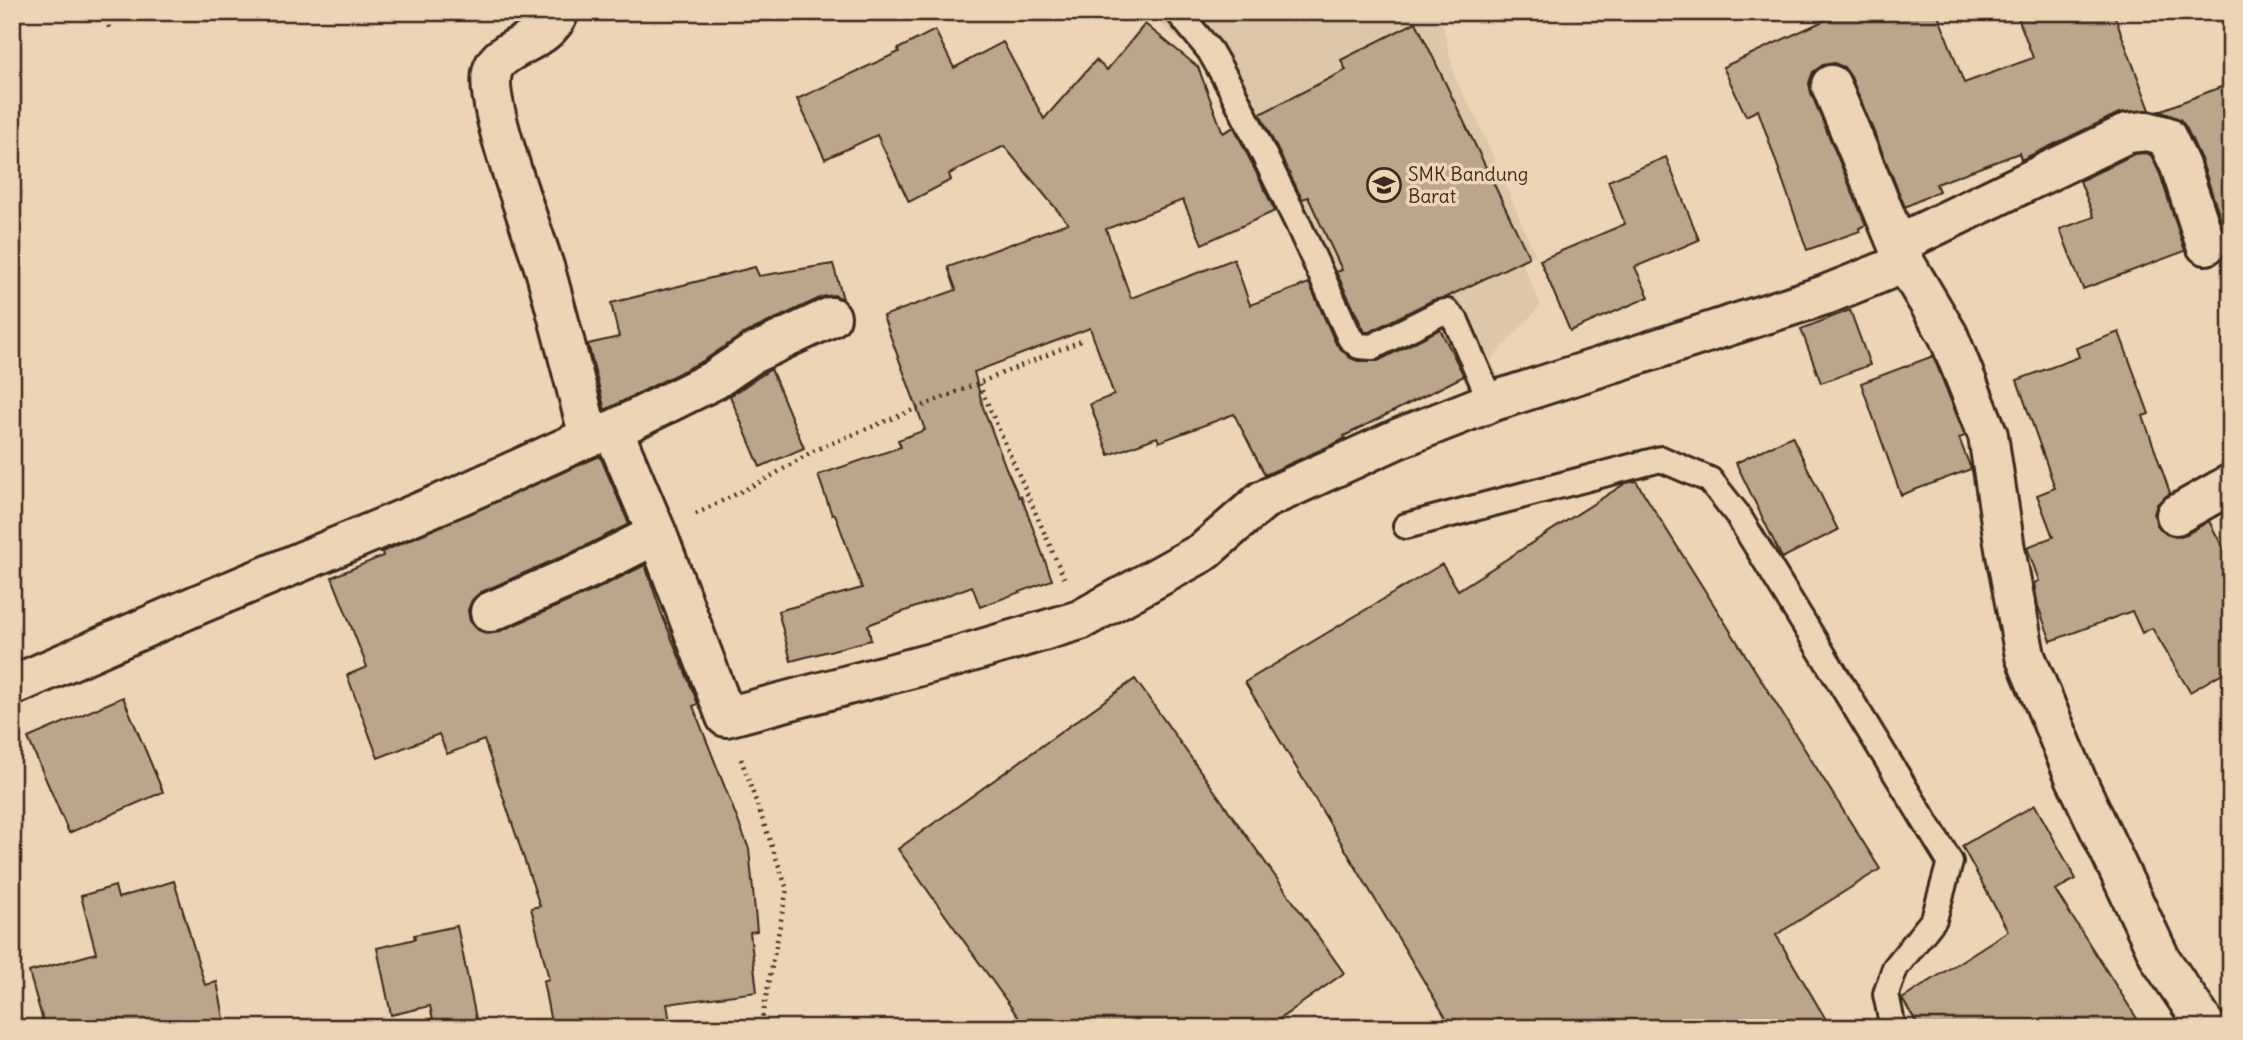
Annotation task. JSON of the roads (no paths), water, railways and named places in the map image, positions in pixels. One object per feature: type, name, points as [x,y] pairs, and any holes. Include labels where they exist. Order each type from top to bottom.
[{"type":"street","points":[[559,12],[554,25],[504,55],[493,68],[491,94],[545,272],[601,434],[657,534],[726,717],[958,656],[1080,620],[1203,552],[1263,500],[1397,439],[1491,402],[1825,295],[2127,133],[2147,131],[2166,136],[2180,166],[2206,245]]},
{"type":"street","points":[[1831,85],[1901,253],[1948,335],[1988,435],[2005,550],[2025,656],[2076,779],[2161,960],[2207,1028]]},
{"type":"street","points":[[12,686],[601,434],[714,380],[752,354],[831,317]]},
{"type":"street","points":[[2176,516],[2231,484]]},
{"type":"street","points":[[490,612],[586,570],[657,534]]},
{"type":"lane","points":[[1178,12],[1210,51],[1230,88],[1298,224],[1350,338],[1359,345],[1372,347],[1447,312],[1456,321],[1491,402]]},
{"type":"lane","points":[[1406,526],[1661,459],[1710,480],[1737,514],[1950,862],[1934,919],[1895,968],[1886,994],[1893,1028]]},
{"type":"place","name":"SMK Bandung Barat","points":[[1384,185]]}]
